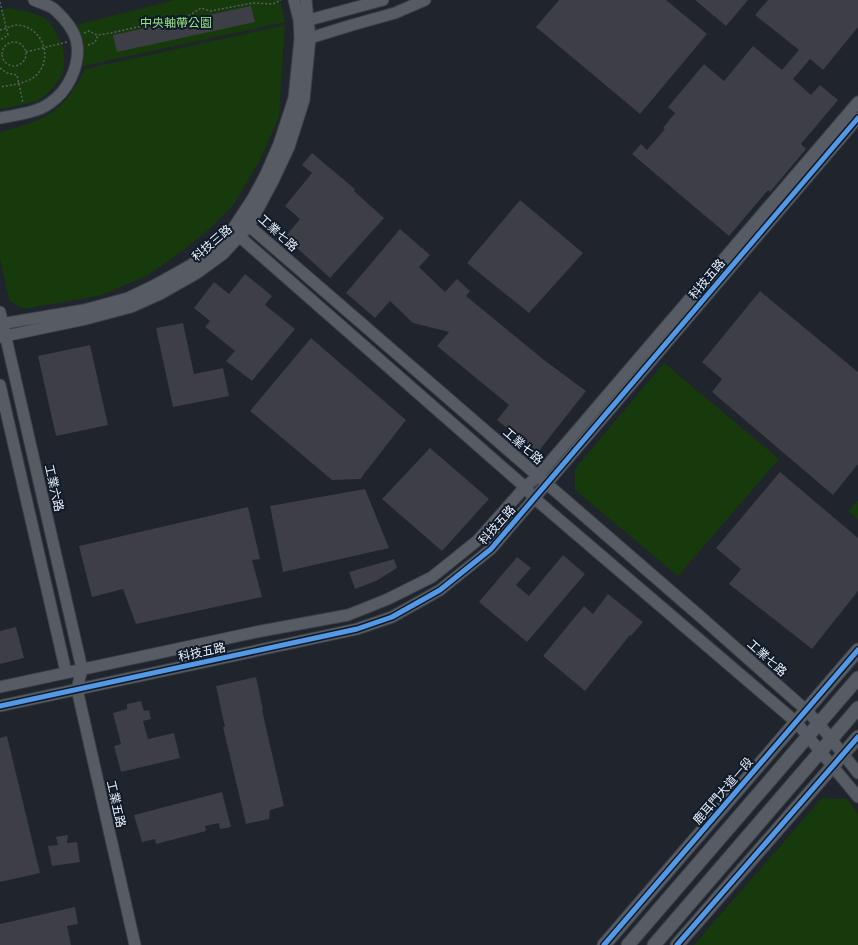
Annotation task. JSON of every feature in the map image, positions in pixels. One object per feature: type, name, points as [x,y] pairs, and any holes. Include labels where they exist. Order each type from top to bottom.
[{"type":"street","points":[[0,118],[25,113],[50,104],[63,91],[76,71],[77,44],[79,37],[53,8],[34,0]]},
{"type":"street","points":[[294,0],[304,20]]},
{"type":"street","points":[[306,0],[304,20],[305,39],[395,13],[425,0]]},
{"type":"street","points":[[304,20],[383,0]]},
{"type":"street","name":"科技三路","points":[[3,336],[86,319],[131,307],[160,294],[197,273],[223,254],[235,233],[242,215],[265,176],[280,144],[294,98],[305,39]]},
{"type":"street","name":"科技三路","points":[[1,324],[84,310],[128,298],[155,285],[191,264],[235,233],[249,226],[289,147],[304,100],[305,39]]},
{"type":"street","name":"科技五路","points":[[0,687],[256,632],[348,615],[388,599],[432,577],[478,540],[525,487],[538,476],[858,102]]},
{"type":"street","name":"科技五路","points":[[0,706],[357,629],[392,617],[440,590],[491,549],[858,118]]},
{"type":"street","name":"工業七路","points":[[242,215],[249,226],[547,483],[806,710],[858,773]]},
{"type":"street","points":[[235,233],[525,487],[534,498],[796,722],[858,797]]},
{"type":"street","name":"工業六路","points":[[0,312],[3,336],[82,669]]},
{"type":"street","points":[[0,385],[66,672]]},
{"type":"street","name":"鹿耳門大道一段","points":[[604,945],[858,650]]},
{"type":"street","name":"工業五路","points":[[82,669],[77,689],[135,945]]},
{"type":"street","points":[[628,945],[858,678]]},
{"type":"street","points":[[654,945],[858,708]]},
{"type":"street","points":[[677,945],[832,765],[858,737]]},
{"type":"path","points":[[26,52],[79,37],[89,31],[97,35],[190,15],[201,8],[210,11],[253,3],[273,4],[280,0]]},
{"type":"path","points":[[0,2],[8,35],[0,40]]},
{"type":"path","points":[[0,30],[14,25],[19,25],[33,30],[38,35],[44,48],[44,61],[41,69],[34,77],[25,82],[0,87]]},
{"type":"path","points":[[86,46],[94,43],[97,39],[97,35]]},
{"type":"path","points":[[12,42],[23,45],[26,52],[25,60],[14,66],[6,63],[1,56],[6,45],[12,42]]},
{"type":"path","points":[[0,68],[7,73],[17,75],[25,113]]},
{"type":"green space","name":"中央軸帶公園","points":[[174,0],[280,0],[285,22],[83,66],[84,44],[76,25]]},
{"type":"green space","points":[[8,8],[35,14],[48,21],[56,32],[62,45],[64,52],[64,65],[62,75],[42,98],[26,104],[0,109],[0,10]]},
{"type":"green space","points":[[285,25],[279,117],[260,160],[234,204],[208,230],[148,275],[102,295],[24,309],[9,300],[0,258],[0,132],[41,119],[51,113],[69,96],[85,69]]},
{"type":"green space","points":[[664,363],[779,459],[678,576],[575,490],[575,469]]},
{"type":"green space","points":[[858,500],[858,519],[848,511]]},
{"type":"green space","points":[[822,798],[847,799],[858,814],[858,945],[694,945]]},
{"type":"building","points":[[559,0],[666,0],[707,34],[640,114],[536,27]]},
{"type":"building","points":[[695,0],[748,0],[726,26]]},
{"type":"building","points":[[768,0],[858,0],[858,27],[823,70],[810,59],[793,79],[811,95],[820,85],[838,100],[801,144],[806,149],[770,192],[768,190],[729,236],[632,154],[641,144],[647,150],[665,129],[663,128],[675,113],[668,107],[704,64],[724,81],[753,46],[782,70],[799,50],[755,15]]},
{"type":"building","points":[[251,6],[255,22],[117,52],[113,35]]},
{"type":"building","points":[[312,153],[355,189],[354,191],[384,218],[330,278],[285,237],[300,219],[285,206],[312,173],[302,165]]},
{"type":"building","points":[[520,200],[583,253],[529,313],[467,263]]},
{"type":"building","points":[[400,229],[430,255],[419,267],[445,292],[457,279],[470,291],[466,296],[544,360],[586,391],[538,452],[497,420],[509,405],[437,346],[449,332],[413,323],[390,301],[375,318],[346,293]]},
{"type":"building","points":[[245,274],[272,296],[265,305],[295,329],[252,381],[226,361],[235,351],[205,327],[210,321],[194,308],[214,282],[229,294]]},
{"type":"building","points":[[760,291],[858,372],[858,464],[833,495],[712,392],[722,379],[702,362]]},
{"type":"building","points":[[183,323],[194,374],[223,368],[229,396],[173,407],[156,328]]},
{"type":"building","points":[[311,338],[406,420],[361,479],[332,480],[250,411]]},
{"type":"building","points":[[90,345],[108,425],[56,436],[38,356]]},
{"type":"building","points":[[430,448],[489,499],[442,551],[382,499]]},
{"type":"building","points":[[780,472],[858,538],[858,591],[812,649],[729,584],[741,569],[716,548]]},
{"type":"building","points":[[365,489],[389,548],[283,572],[270,506]]},
{"type":"building","points":[[248,507],[260,559],[252,560],[262,597],[136,624],[123,589],[92,597],[79,546]]},
{"type":"building","points":[[563,555],[585,574],[527,642],[479,602],[517,557],[531,568],[516,585],[529,596]]},
{"type":"building","points":[[394,559],[397,568],[376,581],[355,589],[349,572]]},
{"type":"building","points":[[608,594],[643,622],[631,636],[630,635],[585,691],[543,656],[584,606],[593,614]]},
{"type":"building","points":[[16,627],[24,658],[0,664],[0,631]]},
{"type":"building","points":[[256,677],[284,806],[270,810],[269,819],[246,824],[223,727],[225,727],[216,686]]},
{"type":"building","points":[[141,701],[144,711],[149,710],[151,719],[143,721],[148,739],[174,733],[180,758],[121,772],[114,746],[121,744],[113,713],[127,709],[127,704]]},
{"type":"building","points":[[7,736],[40,873],[0,882],[0,738]]},
{"type":"building","points":[[222,792],[231,827],[220,829],[219,823],[205,826],[206,831],[156,844],[155,839],[142,842],[134,815]]},
{"type":"building","points":[[68,835],[67,843],[77,842],[80,862],[52,866],[48,846],[58,845],[56,837]]},
{"type":"building","points":[[75,907],[78,924],[67,926],[71,945],[0,945],[0,924]]},
{"type":"cycle path","points":[[0,706],[357,629],[392,617],[440,590],[491,549],[858,118]]},
{"type":"cycle path","points":[[604,945],[858,650]]},
{"type":"cycle path","points":[[677,945],[858,737]]}]
